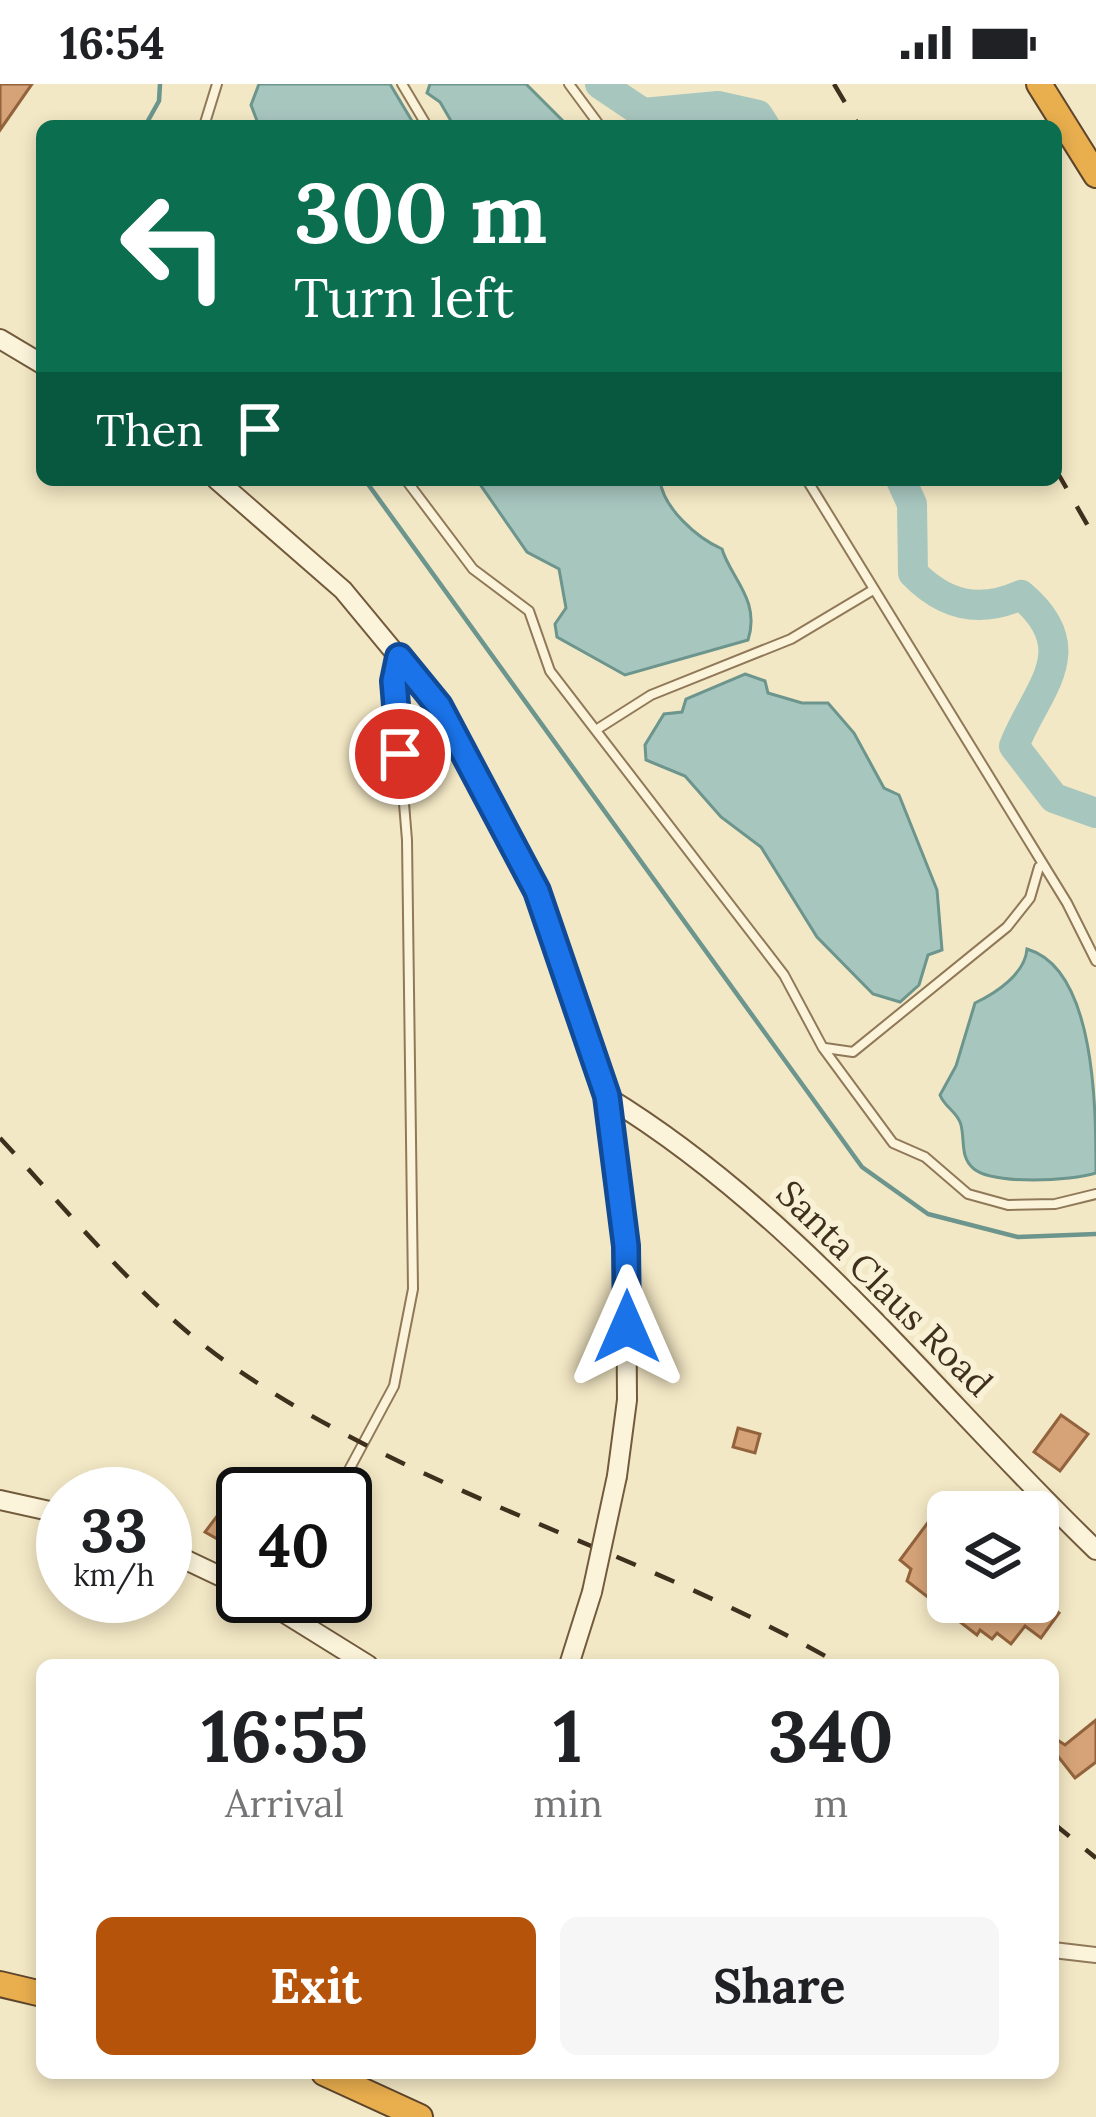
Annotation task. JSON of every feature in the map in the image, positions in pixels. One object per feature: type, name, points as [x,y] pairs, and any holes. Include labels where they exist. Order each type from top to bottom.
[{"type":"highway","points":[[1039,84],[1062,120]]},
{"type":"highway","points":[[1062,121],[1096,175]]},
{"type":"highway","points":[[0,1984],[36,1993]]},
{"type":"highway","points":[[337,2079],[420,2117]]},
{"type":"street","points":[[0,339],[36,360]]},
{"type":"street","points":[[224,486],[343,590],[439,706],[537,891],[607,1096],[626,1246],[628,1400],[592,1592],[571,1659]]},
{"type":"street","name":"Santa Claus Road","points":[[607,1096],[667,1134],[755,1205],[894,1335],[1096,1550]]},
{"type":"street","points":[[0,1500],[36,1508]]},
{"type":"street","points":[[305,1623],[359,1659]]},
{"type":"street","points":[[1059,1951],[1096,1955]]},
{"type":"lane","points":[[206,120],[217,84]]},
{"type":"lane","points":[[403,84],[424,120]]},
{"type":"lane","points":[[569,84],[596,120]]},
{"type":"lane","points":[[410,486],[472,569],[529,611],[550,671],[599,728],[784,975],[824,1048],[893,1143],[926,1156],[968,1194],[1008,1205],[1055,1204],[1096,1194]]},
{"type":"lane","points":[[811,486],[1039,865],[1067,903],[1096,961]]},
{"type":"lane","points":[[599,728],[651,695],[790,639],[873,590]]},
{"type":"lane","points":[[351,1467],[394,1387],[413,1289],[407,840],[394,681],[399,657]]},
{"type":"lane","points":[[824,1048],[853,1052],[938,986],[960,960],[1006,927],[1030,898],[1039,865]]},
{"type":"water","points":[[259,84],[390,84],[411,120],[257,120],[251,105]]},
{"type":"water","points":[[430,84],[526,84],[562,120],[450,120],[440,102],[427,93]]},
{"type":"water","points":[[481,486],[661,486],[683,521],[722,549],[748,601],[748,640],[625,675],[557,637],[555,624],[566,608],[559,569],[527,552]]},
{"type":"water","points":[[745,674],[765,681],[768,693],[802,703],[828,703],[854,733],[884,788],[899,795],[937,890],[942,950],[928,955],[919,985],[900,1002],[873,994],[817,937],[761,847],[721,817],[685,776],[646,760],[645,745],[664,714],[682,712],[686,699]]},
{"type":"water","points":[[1027,949],[1050,962],[1067,983],[1079,1012],[1092,1079],[1096,1173],[1015,1179],[974,1169],[965,1154],[959,1121],[940,1095],[956,1066],[975,1003],[1015,974]]},
{"type":"building","points":[[0,84],[32,84],[0,130]]},
{"type":"building","points":[[1061,1415],[1088,1434],[1060,1471],[1034,1452]]},
{"type":"building","points":[[738,1428],[760,1434],[755,1453],[733,1447]]},
{"type":"building","points":[[216,1518],[216,1538],[205,1532]]},
{"type":"building","points":[[927,1524],[927,1596],[907,1581],[911,1569],[900,1560]]},
{"type":"building","points":[[961,1623],[1052,1623],[1041,1638],[1025,1626],[1011,1644],[997,1633],[992,1639],[980,1630],[977,1635]]},
{"type":"building","points":[[1096,1720],[1096,1762],[1075,1778],[1059,1758],[1059,1741],[1065,1745]]},
{"type":"waterway","points":[[148,120],[159,101],[160,84]]},
{"type":"waterway","points":[[600,84],[643,113],[718,106],[758,115],[761,120]]},
{"type":"waterway","points":[[369,486],[862,1167],[928,1214],[1018,1237],[1096,1234]]},
{"type":"waterway","points":[[904,486],[912,504],[913,573],[950,599],[977,605],[1021,595],[1040,615],[1051,634],[1050,669],[1014,746],[1054,798],[1096,813]]},
{"type":"railway","points":[[834,84],[855,120]]},
{"type":"railway","points":[[1062,480],[1096,540]]},
{"type":"railway","points":[[0,1138],[111,1260],[171,1317],[235,1368],[306,1413],[381,1453],[690,1589],[830,1659]]},
{"type":"railway","points":[[1059,1828],[1096,1858]]},
{"type":"route","points":[[400,754],[394,681],[399,657],[439,706],[537,891],[607,1096],[626,1246],[627,1327]]}]
